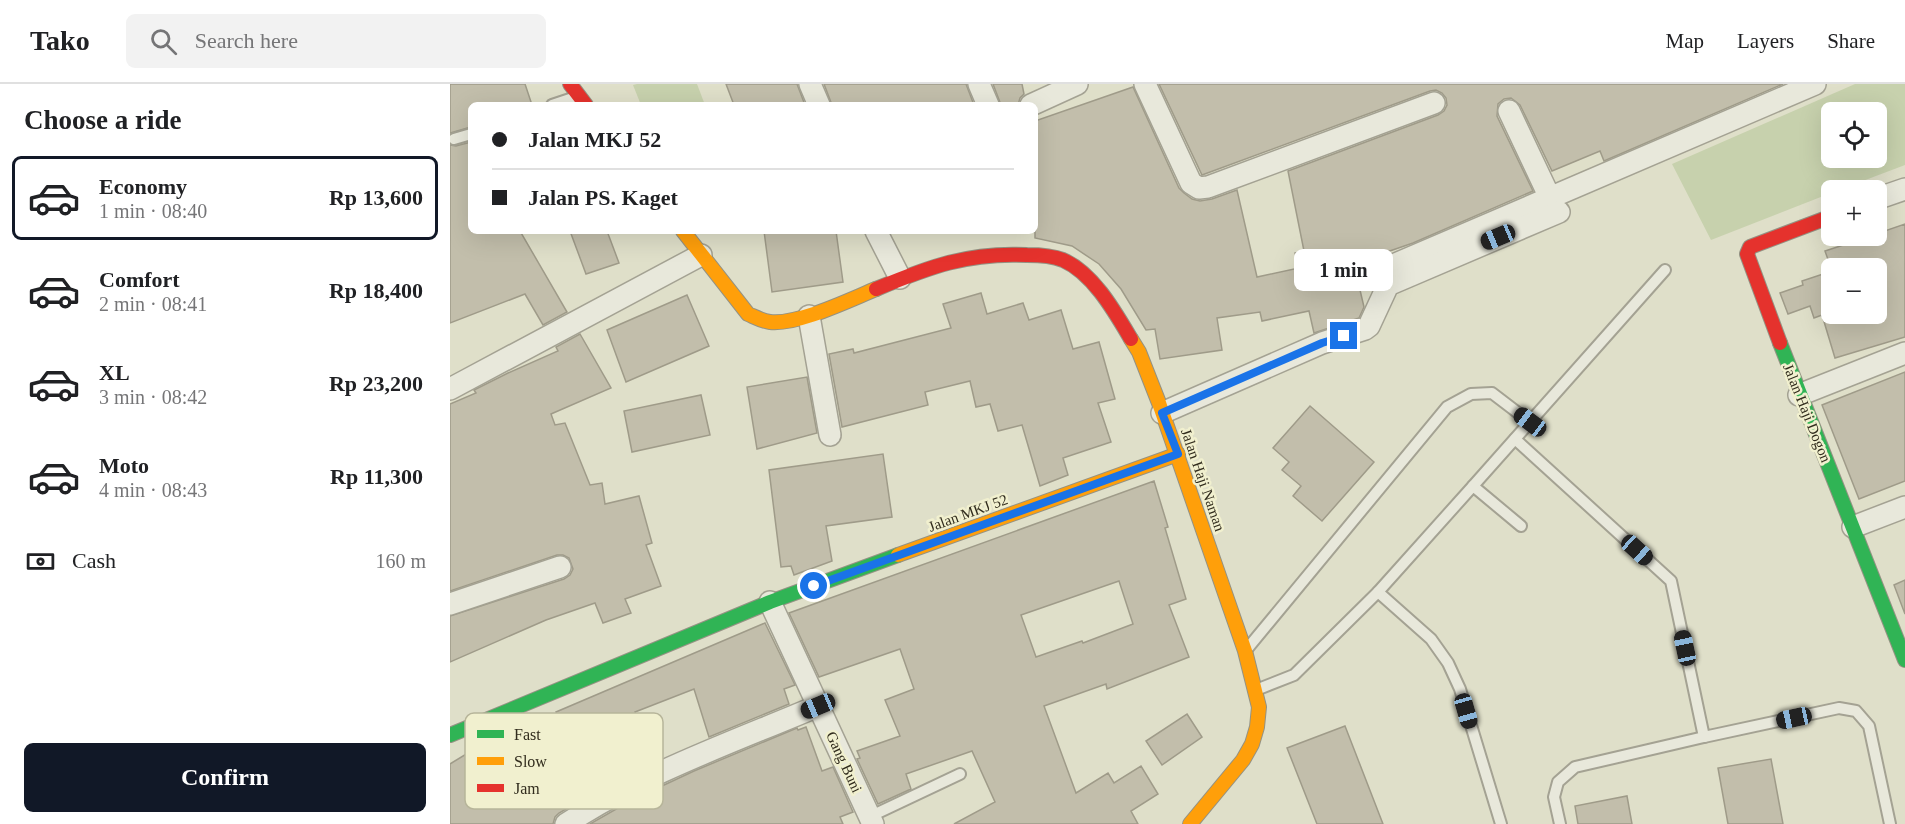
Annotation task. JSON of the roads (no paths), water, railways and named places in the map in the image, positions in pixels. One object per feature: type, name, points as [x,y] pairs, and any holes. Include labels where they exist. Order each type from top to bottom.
[{"type":"street","points":[[570,84],[583,100]]},
{"type":"street","points":[[810,84],[818,102]]},
{"type":"street","points":[[979,84],[987,102]]},
{"type":"street","points":[[1038,102],[1077,84]]},
{"type":"street","points":[[1144,84],[1191,183],[1199,188],[1208,187],[1434,103]]},
{"type":"street","points":[[1162,413],[1322,343],[1369,326],[1389,275],[1555,205],[1815,84]]},
{"type":"street","points":[[1509,111],[1555,205]]},
{"type":"street","points":[[1887,195],[1905,189]]},
{"type":"street","name":"Jalan Haji Dogon","points":[[1821,220],[1750,247],[1747,254],[1799,394],[1905,658]]},
{"type":"street","name":"Jalan Haji Naman","points":[[684,234],[748,314],[772,322],[809,316],[900,278],[963,258],[982,256],[1035,255],[1063,260],[1106,298],[1139,352],[1178,454],[1245,651],[1259,707],[1252,744],[1243,760],[1190,824]]},
{"type":"street","points":[[878,234],[900,278]]},
{"type":"street","points":[[450,389],[701,255]]},
{"type":"street","points":[[809,316],[830,435]]},
{"type":"street","points":[[1799,394],[1905,353]]},
{"type":"street","name":"Jalan MKJ 52","points":[[503,713],[770,602],[1178,454]]},
{"type":"street","points":[[1853,527],[1905,507]]},
{"type":"street","points":[[450,604],[560,567]]},
{"type":"street","name":"Gang Buni","points":[[770,602],[818,706],[866,822]]},
{"type":"street","points":[[663,771],[818,706]]},
{"type":"street","name":"Jalan MKJ 52","points":[[450,735],[465,729]]},
{"type":"street","points":[[566,824],[589,809]]},
{"type":"lane","points":[[454,140],[468,135]]},
{"type":"lane","points":[[1256,690],[1294,675],[1378,592],[1665,270]]},
{"type":"lane","points":[[1245,651],[1447,407],[1471,394],[1492,393],[1530,422]]},
{"type":"lane","points":[[1515,439],[1671,581],[1704,737]]},
{"type":"lane","points":[[1473,486],[1521,526]]},
{"type":"lane","points":[[1378,592],[1431,639],[1448,663],[1460,689],[1501,824]]},
{"type":"lane","points":[[1560,824],[1554,796],[1558,782],[1575,767],[1839,708],[1856,711],[1869,726],[1890,824]]},
{"type":"lane","points":[[866,822],[960,774]]}]
